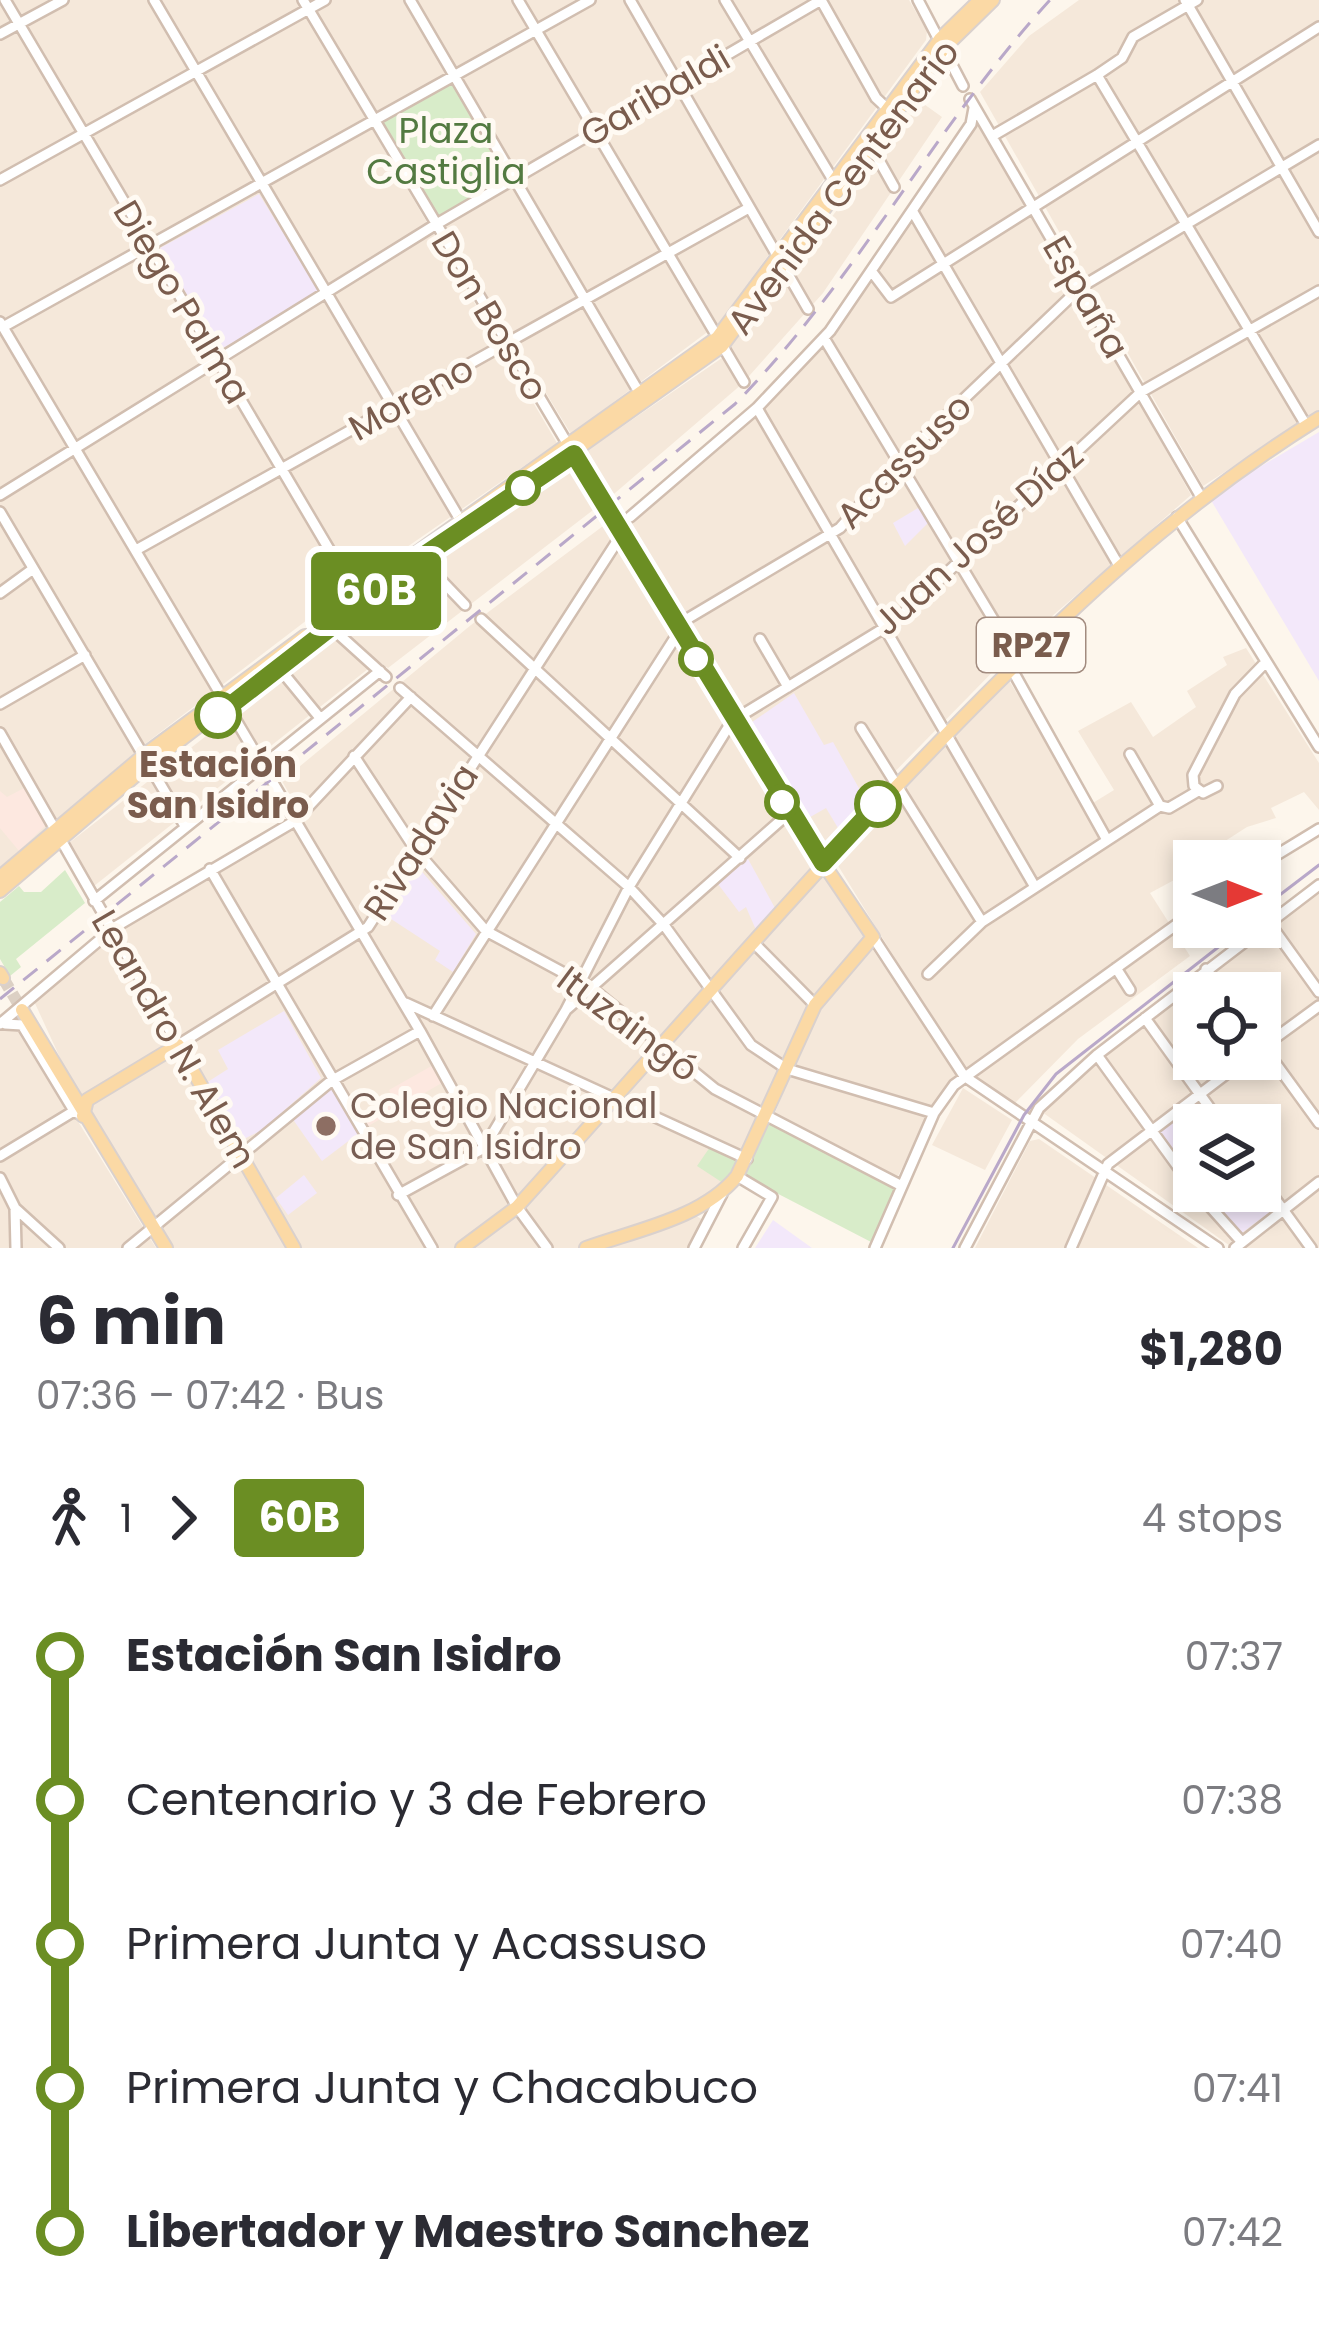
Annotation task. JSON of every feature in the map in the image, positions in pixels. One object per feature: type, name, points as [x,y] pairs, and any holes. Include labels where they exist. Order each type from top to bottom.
[{"type":"main road","name":"Avenida Centenario","points":[[225,704],[359,599],[720,342],[942,43],[980,0]]},
{"type":"main road","name":"Avenida Centenario","points":[[942,43],[993,0]]},
{"type":"main road","name":"Avenida Centenario","points":[[837,185],[871,146],[891,112]]},
{"type":"main road","name":"RP27","points":[[462,1248],[517,1207],[823,863],[1013,662],[1176,516],[1313,422]]},
{"type":"main road","name":"Avenida Centenario","points":[[359,599],[462,524]]},
{"type":"main road","name":"Avenida Centenario","points":[[0,891],[146,760],[279,668],[327,624]]},
{"type":"main road","name":"Avenida Centenario","points":[[0,878],[57,836]]},
{"type":"main road","points":[[586,1248],[692,1209],[722,1194],[737,1176],[815,1005],[873,938],[823,863]]},
{"type":"main road","points":[[22,1010],[166,1248]]},
{"type":"main road","name":"Rivadavia","points":[[78,1102],[178,1045]]},
{"type":"main road","name":"Leandro N. Alem","points":[[178,1045],[294,1248]]},
{"type":"street","name":"Diego Palma","points":[[5,0],[359,599]]},
{"type":"street","points":[[0,34],[63,0]]},
{"type":"street","points":[[154,0],[462,524]]},
{"type":"street","points":[[0,180],[196,73],[306,5],[325,0]]},
{"type":"street","points":[[410,0],[643,397]]},
{"type":"street","points":[[518,0],[744,382]]},
{"type":"street","points":[[547,1248],[517,1207],[402,1000],[1,326],[590,0]]},
{"type":"street","points":[[630,0],[808,309]]},
{"type":"street","points":[[725,0],[837,185]]},
{"type":"street","points":[[821,0],[891,112]]},
{"type":"street","name":"Garibaldi","points":[[0,495],[435,225],[821,0]]},
{"type":"street","points":[[918,0],[963,86]]},
{"type":"street","points":[[994,135],[1097,75],[1122,58],[1133,37],[1190,2],[1319,232]]},
{"type":"street","name":"Don Bosco","points":[[306,5],[601,500]]},
{"type":"street","points":[[872,272],[887,297],[1319,27]]},
{"type":"street","points":[[1097,75],[1249,329],[1313,422]]},
{"type":"street","name":"España","points":[[971,124],[972,103],[1201,497]]},
{"type":"street","points":[[630,517],[758,408],[824,338],[971,124],[985,124]]},
{"type":"street","name":"Acassuso","points":[[433,1016],[687,619],[832,534],[898,462],[1081,287],[1319,145]]},
{"type":"street","points":[[871,146],[894,187]]},
{"type":"street","name":"Moreno","points":[[136,550],[747,208]]},
{"type":"street","points":[[913,212],[1118,564]]},
{"type":"street","name":"Juan José Díaz","points":[[566,1010],[629,887],[732,721],[886,627],[1141,392],[1319,291]]},
{"type":"street","points":[[824,338],[957,561],[1107,840]]},
{"type":"street","points":[[758,408],[1035,887]]},
{"type":"street","points":[[0,512],[184,826]]},
{"type":"street","points":[[1176,516],[1319,747]]},
{"type":"street","points":[[613,519],[732,721],[823,863]]},
{"type":"street","name":"Rivadavia","points":[[178,1045],[362,932],[616,543]]},
{"type":"street","points":[[420,558],[465,604]]},
{"type":"street","points":[[0,592],[33,569]]},
{"type":"street","points":[[481,619],[740,858]]},
{"type":"street","points":[[94,901],[320,718],[383,674],[327,624]]},
{"type":"street","points":[[760,638],[788,687]]},
{"type":"street","points":[[0,704],[85,655]]},
{"type":"street","points":[[1198,790],[1193,776],[1229,707],[1266,662]]},
{"type":"street","points":[[279,668],[320,718]]},
{"type":"street","points":[[400,688],[629,887],[664,925],[751,1045],[788,1069],[934,1113]]},
{"type":"street","points":[[0,1026],[28,996],[111,930],[295,820],[411,697]]},
{"type":"street","points":[[861,728],[982,922]]},
{"type":"street","name":"Leandro N. Alem","points":[[0,733],[178,1045]]},
{"type":"street","points":[[1130,754],[1160,806]]},
{"type":"street","name":"Ituzaingó","points":[[355,756],[416,850],[486,931],[590,987],[715,1089],[899,1186]]},
{"type":"street","points":[[928,974],[982,922],[1107,840],[1160,806],[1169,808],[1198,790],[1217,786]]},
{"type":"street","points":[[398,1195],[484,1148],[566,1010],[789,813]]},
{"type":"street","points":[[1281,852],[1319,829]]},
{"type":"street","points":[[210,869],[433,1248]]},
{"type":"street","points":[[1281,912],[1318,888]]},
{"type":"street","points":[[875,1248],[934,1113],[964,1076],[1173,927]]},
{"type":"street","points":[[873,938],[964,1076],[1218,1248]]},
{"type":"street","points":[[1281,939],[1319,992]]},
{"type":"street","points":[[752,942],[815,1005]]},
{"type":"street","points":[[967,1247],[1031,1120],[1096,1055],[1233,948]]},
{"type":"street","points":[[1116,968],[1130,990]]},
{"type":"street","points":[[28,996],[27,1010],[78,1102]]},
{"type":"street","points":[[402,1000],[747,1159]]},
{"type":"street","points":[[1281,1032],[1319,1006]]},
{"type":"street","points":[[1145,1018],[1207,1104]]},
{"type":"street","points":[[0,1026],[22,1024],[78,1102]]},
{"type":"street","points":[[128,1248],[331,1081],[420,1031]]},
{"type":"street","points":[[1096,1055],[1173,1160]]},
{"type":"street","points":[[1281,1073],[1319,1123]]},
{"type":"street","points":[[1071,1248],[1104,1171],[1149,1128],[1215,1080]]},
{"type":"street","points":[[0,1156],[78,1102]]},
{"type":"street","points":[[737,1176],[772,1197],[743,1248]]},
{"type":"street","points":[[0,1178],[15,1208],[59,1248]]},
{"type":"street","points":[[1212,1212],[1237,1244],[1319,1182]]},
{"type":"street","points":[[694,1248],[722,1194]]},
{"type":"street","points":[[15,1208],[16,1248]]},
{"type":"street","points":[[692,1209],[709,1220]]},
{"type":"street","points":[[1282,1209],[1311,1248]]},
{"type":"shaded area","points":[[0,0],[296,0],[557,443],[358,581],[145,744],[0,867]]},
{"type":"shaded area","points":[[306,0],[909,0],[927,31],[926,40],[718,324],[571,434]]},
{"type":"shaded area","points":[[1079,0],[1319,0],[1319,411],[1203,486],[980,92],[1029,36]]},
{"type":"shaded area","points":[[921,102],[942,117],[823,293],[742,384],[608,499],[585,455],[588,450],[722,358]]},
{"type":"shaded area","points":[[975,124],[983,124],[1191,495],[1019,645],[827,841],[818,841],[623,518],[762,409],[820,345]]},
{"type":"shaded area","points":[[259,194],[321,294],[219,350],[160,248]]},
{"type":"shaded area","points":[[1319,432],[1319,681],[1209,497]]},
{"type":"shaded area","points":[[571,465],[597,507],[388,668],[378,661],[94,886],[69,843],[420,569]]},
{"type":"shaded area","points":[[918,508],[930,521],[905,546],[893,523]]},
{"type":"shaded area","points":[[607,523],[866,940],[814,1002],[734,1175],[690,1207],[580,1248],[170,1248],[85,1112],[33,999],[106,940],[304,820],[282,781],[471,625]]},
{"type":"shaded area","points":[[1246,648],[1319,763],[1319,810],[1304,792],[1271,808],[1276,818],[1247,827],[1227,840],[1173,840],[1173,881],[1150,893],[1173,929],[1173,948],[1185,948],[1190,956],[1078,1039],[1014,1104],[965,1072],[837,864],[1006,676],[1088,806],[1114,790],[1078,731],[1131,702],[1153,737],[1196,707],[1187,691],[1227,665],[1223,657]]},
{"type":"shaded area","points":[[794,693],[824,745],[833,742],[865,799],[838,828],[826,808],[805,820],[748,725]]},
{"type":"shaded area","points":[[26,787],[46,825],[19,851],[0,828],[0,791],[7,797]]},
{"type":"shaded area","points":[[748,859],[775,908],[756,930],[746,907],[739,912],[718,884]]},
{"type":"shaded area","points":[[417,866],[476,934],[453,972],[435,960],[440,951],[385,915]]},
{"type":"shaded area","points":[[1319,889],[1319,1248],[1233,1248],[1182,1212],[1281,1212],[1281,1104],[1173,1104],[1173,1205],[1042,1112],[1173,1001],[1173,1080],[1281,1080],[1281,972],[1210,972],[1242,948],[1281,948],[1281,918]]},
{"type":"shaded area","points":[[871,947],[956,1075],[932,1108],[897,1178],[774,1115],[819,1008]]},
{"type":"shaded area","points":[[284,1011],[321,1078],[262,1130],[240,1141],[206,1083],[228,1069],[218,1050]]},
{"type":"shaded area","points":[[4,1025],[21,1029],[156,1248],[0,1248],[0,1030]]},
{"type":"shaded area","points":[[435,1064],[445,1081],[365,1128],[360,1120],[394,1100],[389,1090]]},
{"type":"shaded area","points":[[963,1088],[1012,1120],[985,1170],[932,1145]]},
{"type":"shaded area","name":"Colegio Nacional de San Isidro","points":[[331,1089],[359,1133],[322,1161],[292,1118]]},
{"type":"shaded area","points":[[1173,1114],[1173,1157],[1152,1129]]},
{"type":"shaded area","points":[[1039,1139],[1198,1248],[975,1248],[1030,1141]]},
{"type":"shaded area","points":[[304,1175],[317,1193],[288,1215],[276,1198]]},
{"type":"shaded area","points":[[1218,1212],[1270,1212],[1239,1235]]},
{"type":"shaded area","points":[[691,1213],[705,1221],[694,1248],[600,1248]]},
{"type":"shaded area","points":[[773,1220],[812,1248],[755,1248]]},
{"type":"green space","name":"Plaza Castiglia","points":[[455,80],[511,177],[439,219],[381,124]]},
{"type":"green space","points":[[65,870],[85,903],[16,959],[21,967],[10,976],[0,959],[0,902],[19,886],[24,892],[41,892]]},
{"type":"green space","points":[[769,1121],[896,1187],[873,1243],[742,1175]]},
{"type":"green space","points":[[710,1147],[739,1159],[723,1183],[697,1166]]},
{"type":"tunnel","points":[[3,978],[22,1010]]},
{"type":"tram line","points":[[1281,894],[1319,865]]},
{"type":"tram line","points":[[953,1248],[1024,1115],[1056,1074],[1217,948]]},
{"type":"railway","points":[[0,999],[735,404],[819,307],[969,99],[1050,0]]},
{"type":"bus line","name":"60B","points":[[218,715],[420,558],[574,454],[728,714],[823,863],[878,804]]},
{"type":"place","name":"Estación San Isidro","points":[[218,715]]},
{"type":"place","name":"Colegio Nacional de San Isidro","points":[[326,1126]]}]
